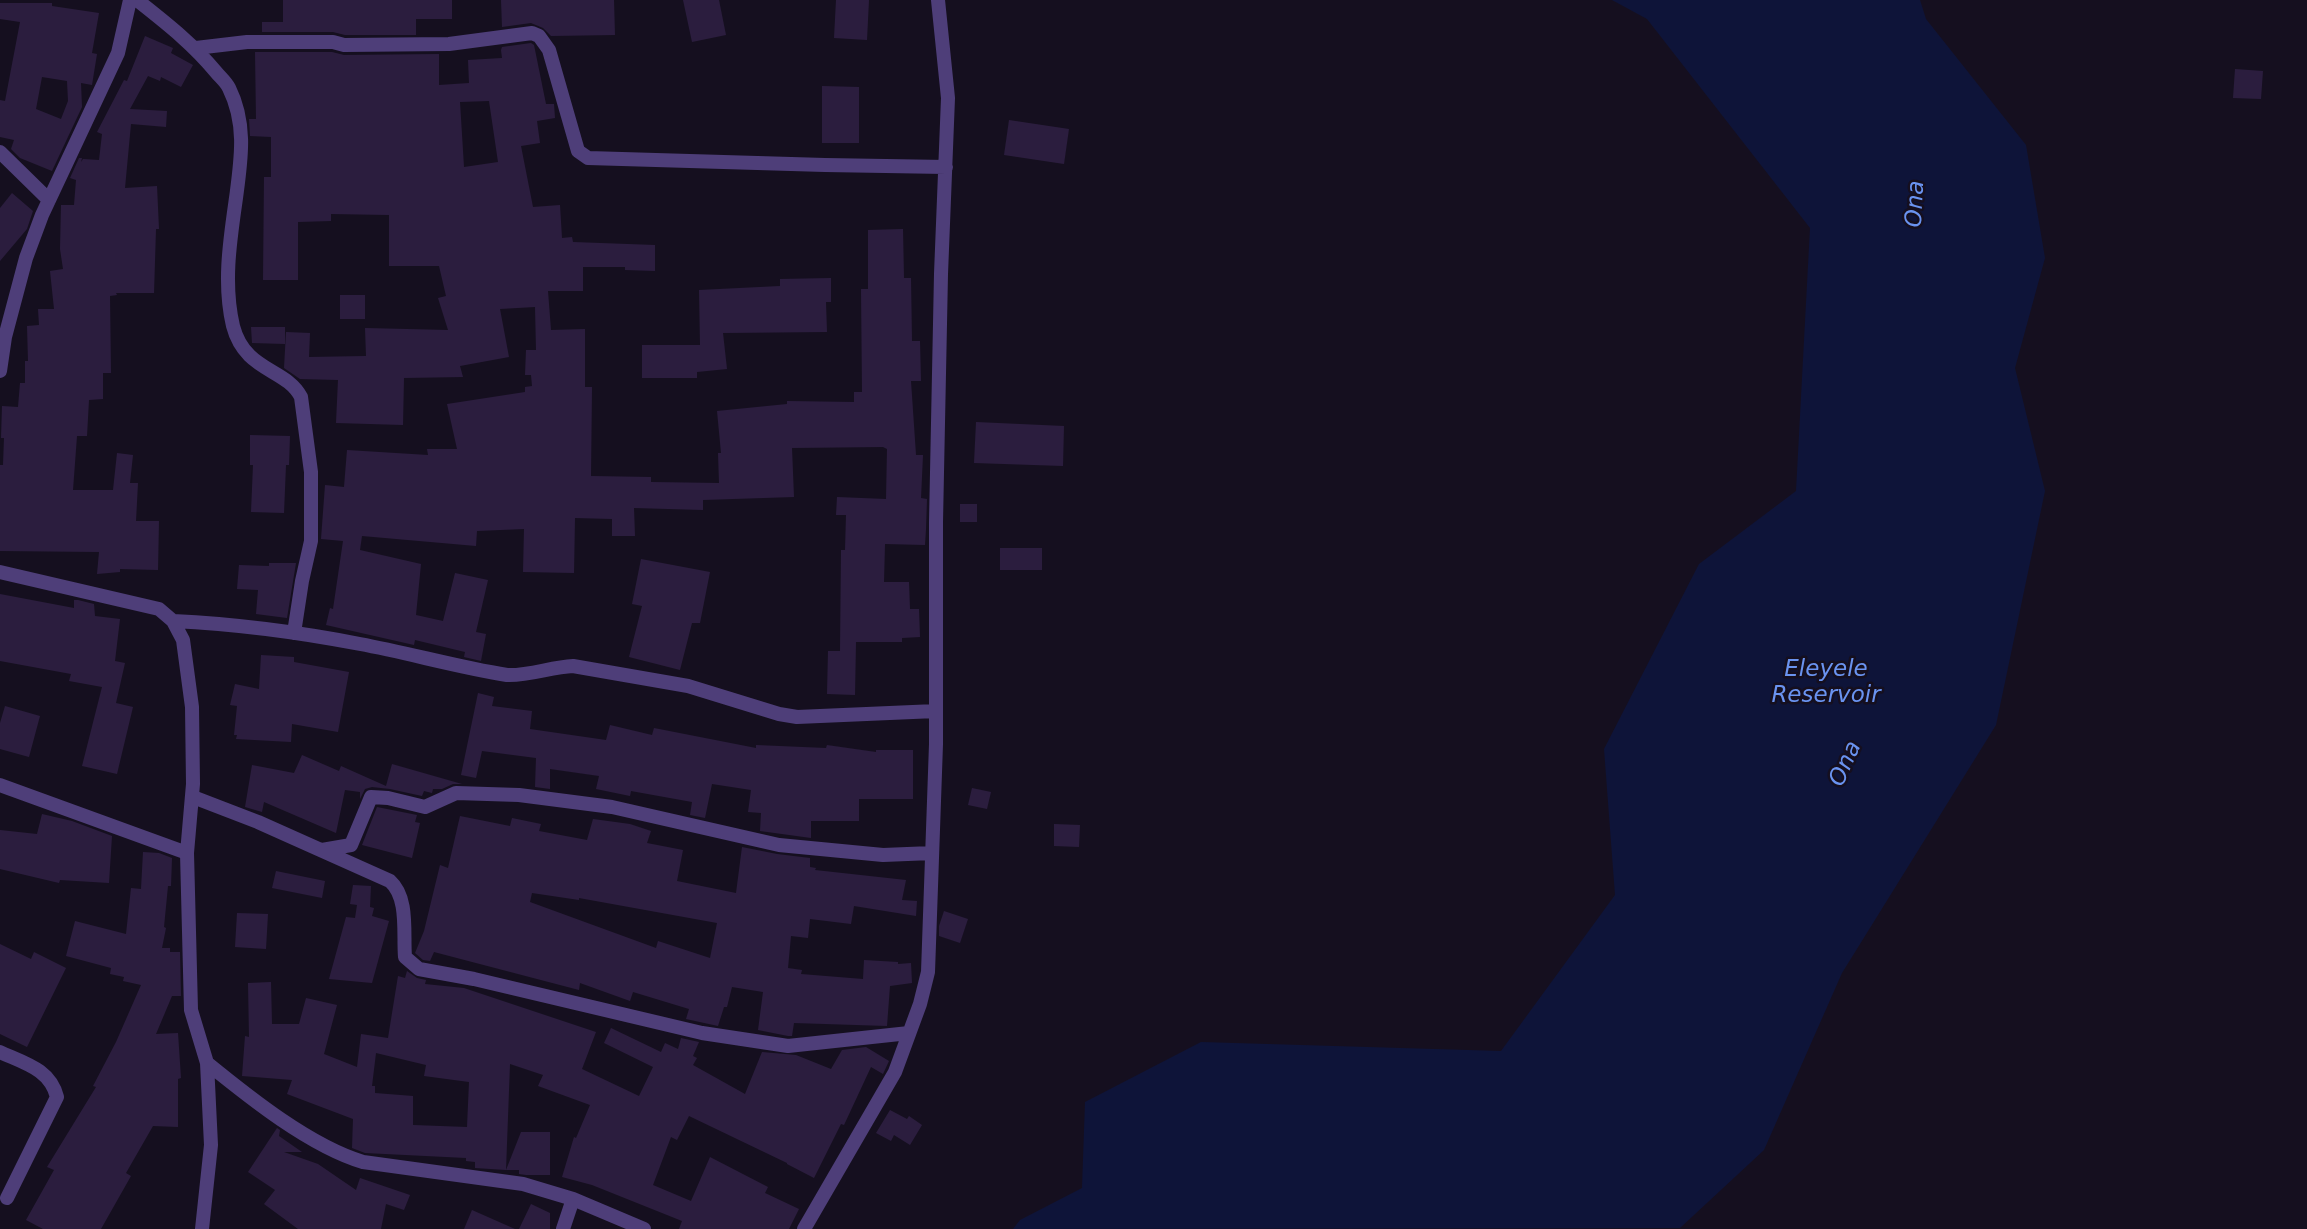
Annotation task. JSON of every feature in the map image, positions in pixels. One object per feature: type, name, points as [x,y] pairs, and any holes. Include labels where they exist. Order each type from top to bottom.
[{"type":"street","points":[[0,371],[5,337],[26,258],[49,200],[118,53],[130,0]]},
{"type":"street","points":[[137,0],[196,48],[229,88],[241,122],[242,148],[228,285],[234,328],[247,355],[264,369],[296,387],[301,397],[311,472],[311,541],[295,633]]},
{"type":"street","points":[[804,1229],[895,1072],[920,1004],[928,972],[936,711],[936,522],[941,274],[948,98],[938,0]]},
{"type":"street","points":[[196,48],[247,42],[449,44],[532,33],[539,36],[549,50],[578,151],[588,158],[946,167]]},
{"type":"street","points":[[0,152],[49,200]]},
{"type":"street","points":[[0,572],[159,609],[173,621],[183,640],[192,707],[193,797],[187,853],[191,1010],[207,1063],[211,1145],[202,1229]]},
{"type":"street","points":[[173,621],[224,623],[295,633],[362,644],[507,675],[519,676],[557,667],[586,668],[688,686],[797,717],[936,711]]},
{"type":"street","points":[[0,785],[187,853]]},
{"type":"street","points":[[321,850],[351,845],[371,797],[388,798],[425,807],[456,793],[519,796],[612,807],[779,845],[883,855],[932,853]]},
{"type":"street","points":[[193,797],[258,822],[390,881],[397,887],[402,901],[405,957],[419,969],[474,979],[673,1027],[788,1046],[909,1033]]},
{"type":"street","points":[[0,1052],[42,1072],[54,1084],[57,1097],[7,1198]]},
{"type":"street","points":[[207,1063],[252,1099],[339,1155],[363,1163],[523,1184],[573,1199],[644,1229]]},
{"type":"street","points":[[563,1229],[573,1199]]},
{"type":"water","name":"Eleyele Reservoir","points":[[1612,0],[1920,0],[1926,19],[2026,145],[2045,258],[2015,368],[2045,491],[1996,725],[1842,973],[1764,1150],[1680,1228],[1013,1229],[1020,1220],[1082,1188],[1085,1102],[1201,1042],[1501,1051],[1615,895],[1604,749],[1699,564],[1796,491],[1810,228],[1647,19]]},
{"type":"building","points":[[283,0],[452,0],[452,19],[416,19],[416,35],[262,32],[262,22],[283,22]]},
{"type":"building","points":[[501,0],[614,0],[615,35],[551,36],[543,28],[531,23],[502,27]]},
{"type":"building","points":[[683,0],[719,0],[726,35],[692,42]]},
{"type":"building","points":[[836,0],[869,0],[867,40],[834,38]]},
{"type":"building","points":[[0,3],[52,3],[52,6],[99,13],[92,53],[97,54],[92,85],[81,83],[82,107],[52,171],[20,158],[11,149],[14,140],[0,137],[0,100],[5,101],[20,22],[0,19]],"holes":[[[42,77],[67,81],[68,101],[61,119],[36,109]]]},
{"type":"building","points":[[145,36],[173,48],[171,53],[193,65],[181,87],[161,77],[160,81],[148,76],[130,109],[167,111],[166,127],[131,124],[125,188],[157,186],[159,229],[156,229],[154,293],[116,293],[117,295],[110,296],[111,373],[103,373],[103,399],[89,400],[87,436],[77,436],[73,490],[113,490],[117,453],[133,455],[130,483],[138,483],[136,521],[159,521],[158,570],[120,569],[120,572],[97,574],[99,552],[0,551],[0,465],[3,465],[4,438],[1,438],[2,406],[18,407],[20,383],[25,383],[25,361],[28,361],[27,326],[39,325],[38,309],[54,309],[50,271],[63,269],[60,249],[61,205],[74,205],[76,180],[70,178],[79,158],[82,158],[81,162],[83,159],[99,160],[102,134],[97,132],[124,80],[127,81]]},
{"type":"building","points":[[531,43],[534,45],[546,104],[554,104],[555,118],[537,121],[540,143],[521,146],[533,207],[560,205],[562,238],[572,237],[573,242],[655,245],[655,271],[625,270],[625,267],[583,267],[583,291],[548,291],[551,330],[585,329],[585,387],[592,387],[591,476],[651,477],[651,482],[719,483],[718,453],[721,453],[717,411],[787,404],[787,401],[854,402],[854,392],[862,392],[861,289],[868,289],[868,230],[903,229],[904,278],[911,278],[912,341],[920,341],[921,381],[911,381],[916,455],[923,455],[921,498],[927,499],[926,529],[925,545],[885,544],[884,582],[909,582],[910,609],[919,609],[920,637],[902,638],[902,642],[856,642],[855,695],[827,694],[828,651],[840,651],[841,550],[845,550],[846,515],[836,515],[837,497],[886,499],[887,449],[883,447],[792,448],[794,497],[703,500],[703,510],[634,508],[635,536],[612,536],[612,519],[575,518],[574,573],[523,572],[524,529],[477,531],[476,546],[362,536],[360,550],[421,564],[416,615],[443,621],[455,573],[488,580],[476,632],[486,634],[481,661],[464,657],[465,652],[415,640],[414,645],[326,625],[330,608],[333,609],[343,541],[321,539],[325,485],[344,487],[347,450],[428,455],[427,449],[457,449],[447,404],[525,392],[525,387],[532,386],[531,375],[525,375],[526,350],[536,350],[535,307],[500,309],[509,357],[460,366],[463,377],[404,378],[403,425],[336,423],[338,380],[300,379],[284,368],[286,332],[310,333],[309,357],[366,356],[365,328],[448,330],[438,298],[446,296],[439,266],[389,266],[389,215],[331,214],[331,221],[298,222],[298,280],[263,280],[264,177],[271,177],[271,137],[250,136],[249,119],[256,119],[255,52],[439,54],[439,85],[469,83],[468,60],[502,58],[502,47]],"holes":[[[489,101],[498,162],[464,167],[460,102]]]},
{"type":"building","points":[[2235,69],[2263,71],[2261,99],[2233,98]]},
{"type":"building","points":[[822,86],[859,87],[859,143],[822,143]]},
{"type":"building","points":[[1009,120],[1069,129],[1064,164],[1004,155]]},
{"type":"building","points":[[12,193],[33,211],[27,229],[0,261],[0,208]]},
{"type":"building","points":[[831,278],[831,302],[826,302],[827,332],[723,333],[727,369],[697,372],[697,378],[642,378],[642,345],[700,345],[699,290],[780,286],[780,279]]},
{"type":"building","points":[[340,295],[365,295],[365,319],[340,319]]},
{"type":"building","points":[[251,327],[285,327],[285,344],[252,343]]},
{"type":"building","points":[[976,422],[1064,426],[1063,466],[974,463]]},
{"type":"building","points":[[250,435],[290,436],[284,513],[251,512],[253,465],[250,465]]},
{"type":"building","points":[[960,504],[977,504],[977,522],[960,522]]},
{"type":"building","points":[[1000,548],[1042,548],[1042,570],[1000,570]]},
{"type":"building","points":[[641,559],[710,572],[700,623],[692,623],[680,670],[629,657],[642,606],[632,604]]},
{"type":"building","points":[[269,563],[296,563],[287,618],[256,614],[258,590],[237,589],[239,565],[269,566]]},
{"type":"building","points":[[0,594],[74,608],[74,600],[78,600],[94,604],[95,616],[120,619],[115,661],[125,663],[116,703],[133,707],[117,774],[82,766],[102,687],[69,681],[71,674],[0,661]]},
{"type":"building","points":[[261,655],[294,657],[294,662],[349,672],[338,732],[292,724],[291,742],[236,739],[237,735],[234,735],[237,706],[230,705],[235,684],[259,689]]},
{"type":"building","points":[[478,693],[494,697],[492,706],[532,711],[530,729],[606,740],[610,725],[652,735],[654,728],[756,748],[756,745],[826,748],[827,745],[876,752],[913,750],[913,799],[859,799],[859,821],[811,821],[811,838],[760,831],[761,813],[748,812],[751,790],[712,784],[705,818],[690,815],[692,802],[631,791],[630,796],[596,789],[599,776],[550,769],[550,789],[535,787],[536,758],[482,751],[476,778],[461,775]]},
{"type":"building","points":[[5,706],[40,716],[29,757],[0,749],[0,723]]},
{"type":"building","points":[[302,755],[339,771],[341,766],[386,786],[392,764],[462,784],[433,789],[432,793],[424,791],[422,796],[372,787],[365,789],[360,799],[360,792],[345,790],[336,833],[264,802],[262,812],[245,807],[252,765],[294,773]]},
{"type":"building","points":[[972,788],[991,792],[987,809],[968,805]]},
{"type":"building","points":[[377,807],[417,815],[415,822],[420,823],[412,858],[362,845]]},
{"type":"building","points":[[42,814],[72,821],[112,836],[109,883],[60,880],[59,883],[0,869],[0,830],[37,834]]},
{"type":"building","points":[[460,816],[510,826],[512,818],[541,824],[539,831],[587,840],[593,819],[630,824],[651,831],[647,843],[683,850],[677,881],[736,893],[742,847],[810,858],[810,867],[816,868],[815,870],[906,880],[902,900],[917,901],[916,916],[854,906],[851,924],[810,919],[808,938],[791,936],[788,968],[802,970],[801,974],[863,979],[864,960],[911,963],[912,983],[890,986],[887,1026],[794,1023],[792,1036],[788,1036],[758,1030],[763,992],[732,987],[718,1026],[686,1019],[689,1009],[633,992],[630,1001],[580,983],[579,990],[434,952],[430,961],[423,960],[415,953],[424,931],[440,865],[448,868]],"holes":[[[532,893],[717,923],[710,958],[658,941],[656,948],[530,902]]]},
{"type":"building","points":[[1054,824],[1080,825],[1079,847],[1054,846]]},
{"type":"building","points":[[143,852],[159,853],[172,858],[162,948],[170,948],[170,952],[180,952],[181,996],[172,996],[156,1034],[178,1033],[181,1078],[178,1079],[178,1127],[153,1126],[126,1173],[131,1176],[101,1229],[43,1229],[26,1220],[54,1170],[47,1167],[96,1087],[93,1086],[141,985],[123,981],[124,977],[110,974],[111,968],[66,956],[75,921],[126,934],[131,888],[141,889]]},
{"type":"building","points":[[276,871],[325,881],[322,898],[272,888]]},
{"type":"building","points":[[353,885],[371,886],[370,907],[374,908],[372,916],[389,921],[372,983],[329,979],[346,917],[355,918],[357,905],[350,904]]},
{"type":"building","points":[[944,911],[968,919],[960,943],[939,936]]},
{"type":"building","points":[[237,913],[268,914],[266,949],[235,947]]},
{"type":"building","points":[[0,944],[31,959],[34,952],[66,968],[27,1047],[0,1034]]},
{"type":"building","points":[[407,971],[426,980],[425,984],[464,988],[596,1032],[582,1069],[639,1096],[653,1067],[604,1043],[611,1028],[661,1052],[665,1043],[678,1049],[681,1038],[699,1042],[693,1056],[697,1058],[693,1065],[745,1094],[762,1052],[796,1055],[831,1069],[842,1050],[866,1047],[889,1061],[883,1074],[871,1067],[844,1125],[841,1124],[814,1178],[689,1116],[677,1140],[671,1137],[653,1185],[691,1201],[710,1157],[768,1187],[765,1193],[799,1209],[789,1229],[679,1229],[682,1221],[592,1185],[562,1177],[574,1137],[576,1138],[590,1105],[538,1086],[543,1075],[510,1064],[506,1170],[475,1168],[475,1162],[466,1161],[466,1158],[365,1153],[352,1148],[353,1119],[287,1094],[292,1080],[242,1076],[245,1036],[249,1037],[248,983],[271,982],[272,1024],[299,1024],[306,998],[337,1005],[324,1054],[357,1067],[361,1034],[388,1038],[398,976],[405,978]],"holes":[[[376,1053],[426,1065],[424,1076],[469,1082],[467,1127],[413,1125],[413,1096],[375,1093],[375,1086],[372,1086]]]},
{"type":"building","points":[[890,1110],[907,1119],[909,1116],[922,1125],[910,1145],[894,1135],[891,1141],[876,1133]]},
{"type":"building","points":[[277,1128],[280,1130],[279,1136],[302,1152],[284,1152],[318,1164],[356,1190],[360,1178],[410,1195],[404,1210],[386,1204],[381,1229],[298,1229],[264,1204],[275,1190],[248,1172]]},
{"type":"building","points":[[521,1132],[550,1132],[550,1175],[526,1175],[519,1174],[519,1170],[506,1170]]},
{"type":"building","points":[[531,1204],[550,1213],[550,1229],[519,1229]]},
{"type":"building","points":[[472,1210],[515,1229],[464,1229]]},
{"type":"water label","name":"Ona","points":[[1916,204]]},
{"type":"water label","name":"Ona","points":[[1846,764]]}]
